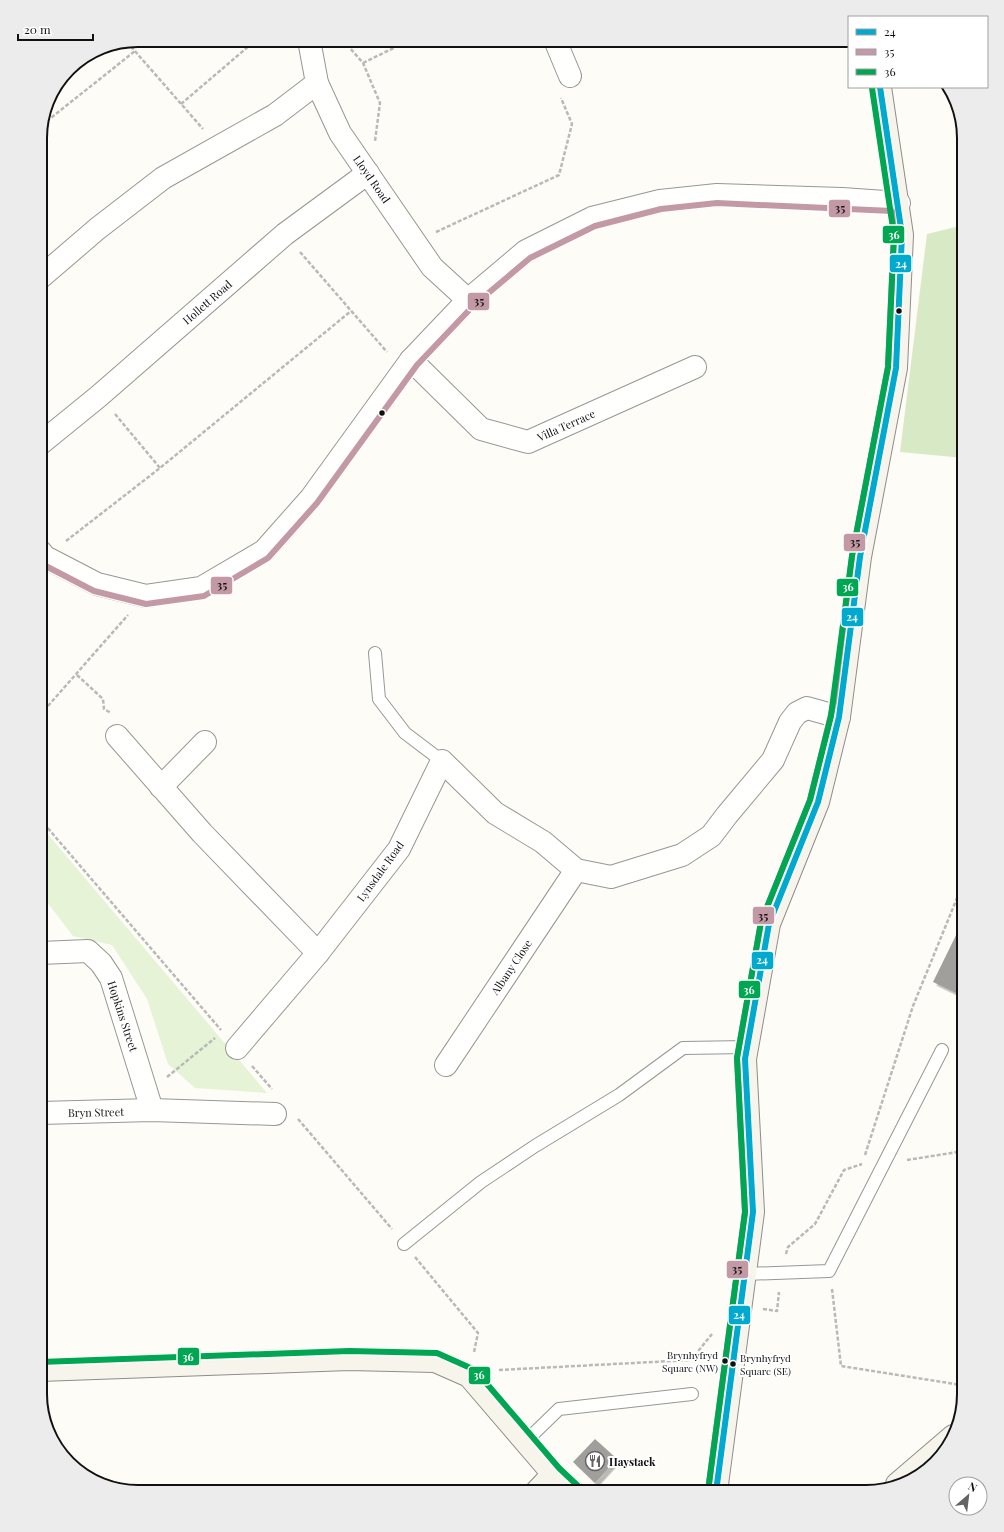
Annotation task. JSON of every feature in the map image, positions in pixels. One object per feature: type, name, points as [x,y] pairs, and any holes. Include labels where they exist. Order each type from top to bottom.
[{"type":"main road","points":[[717,1485],[753,1212],[745,1059],[769,924],[818,802],[839,716],[860,557],[896,368],[902,235],[899,203],[880,88]]},
{"type":"main road","points":[[47,1370],[349,1359],[435,1361],[468,1376],[553,1474],[565,1485]]},
{"type":"main road","points":[[907,1475],[938,1449]]},
{"type":"main road","points":[[543,1485],[553,1474]]},
{"type":"street","name":"Lloyd Road","points":[[310,47],[317,83],[340,133],[432,266],[468,300]]},
{"type":"street","points":[[558,47],[570,76]]},
{"type":"street","points":[[47,272],[97,229],[163,178],[218,146],[275,116],[317,83]]},
{"type":"street","name":"Hollett Road","points":[[47,432],[99,396],[285,234],[368,173]]},
{"type":"street","points":[[47,556],[97,584],[146,596],[201,588],[264,551],[311,498],[407,365],[468,300],[526,251],[592,218],[660,201],[717,196],[842,199],[899,203]]},
{"type":"street","name":"Villa Terrace","points":[[407,365],[481,429],[528,442],[695,367]]},
{"type":"street","points":[[442,761],[496,813],[543,842],[576,870],[611,877],[639,870],[682,855],[711,836],[773,760],[790,722],[797,713],[807,708],[839,716]]},
{"type":"street","points":[[117,736],[202,833],[318,953]]},
{"type":"street","points":[[161,787],[205,742]]},
{"type":"street","name":"Lynsdale Road","points":[[237,1048],[318,953],[399,849],[442,761]]},
{"type":"street","name":"Albany Close","points":[[446,1065],[576,870]]},
{"type":"street","name":"Hopkins Street","points":[[47,953],[88,951],[101,963],[111,978],[150,1102]]},
{"type":"street","name":"Bryn Street","points":[[47,1112],[150,1102],[276,1104]]},
{"type":"lane","points":[[375,653],[379,699],[405,733],[442,761]]},
{"type":"lane","points":[[404,1244],[481,1182],[541,1142],[619,1095],[683,1048],[747,1047]]},
{"type":"lane","points":[[745,1274],[829,1271],[942,1050]]},
{"type":"lane","points":[[525,1442],[559,1409],[692,1394]]},
{"type":"path","points":[[181,104],[248,47]]},
{"type":"path","points":[[349,47],[363,63],[380,103],[374,150],[368,173]]},
{"type":"path","points":[[363,63],[396,47]]},
{"type":"path","points":[[132,48],[218,146]]},
{"type":"path","points":[[49,119],[135,51]]},
{"type":"path","points":[[415,242],[559,175],[572,124],[560,96],[570,76]]},
{"type":"path","points":[[285,234],[351,311],[407,365]]},
{"type":"path","points":[[47,551],[160,468],[351,311]]},
{"type":"path","points":[[99,396],[160,468]]},
{"type":"path","points":[[47,707],[77,675],[114,630]]},
{"type":"path","points":[[77,675],[103,699],[104,709],[120,717],[117,736]]},
{"type":"path","points":[[47,828],[223,1032],[150,1102]]},
{"type":"path","points":[[865,1156],[913,1006],[957,898]]},
{"type":"path","points":[[237,1048],[276,1104]]},
{"type":"path","points":[[829,1271],[841,1366],[957,1385]]},
{"type":"green space","points":[[957,227],[957,457],[900,452],[927,234]]},
{"type":"green space","points":[[47,833],[267,1093],[195,1088],[168,1064],[147,999],[112,945],[73,936],[47,902]]},
{"type":"building","points":[[957,933],[957,994],[933,982]]},
{"type":"building","name":"Haystack","points":[[595,1439],[617,1459],[595,1483],[573,1462]]},
{"type":"transit line","name":"36","points":[[709,1485],[745,1212],[737,1058],[761,922],[810,800],[831,716],[852,556],[888,367],[894,235],[872,88]]},
{"type":"transit line","name":"24","points":[[717,1485],[753,1212],[745,1059],[769,924],[818,802],[839,717],[860,557],[896,368],[902,235],[880,88]]},
{"type":"transit line","name":"35","points":[[47,567],[94,591],[146,604],[204,596],[268,558],[317,503],[417,365],[473,306],[530,258],[595,226],[661,209],[717,203],[892,211],[894,235],[888,367],[852,556],[834,702],[810,800],[761,922],[737,1058],[745,1212],[709,1485]]},
{"type":"transit line","name":"36","points":[[47,1362],[349,1351],[437,1353],[475,1370],[559,1468],[577,1485]]},
{"type":"place","name":"Brynhyfryd Square (NW)","points":[[725,1361]]},
{"type":"place","name":"Brynhyfryd Square (SE)","points":[[733,1364]]},
{"type":"place","name":"Haystack","points":[[595,1461]]}]
